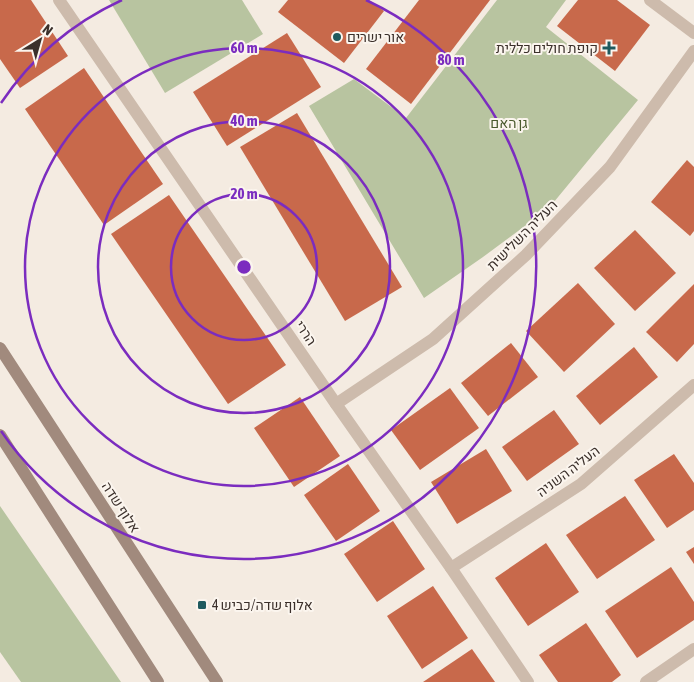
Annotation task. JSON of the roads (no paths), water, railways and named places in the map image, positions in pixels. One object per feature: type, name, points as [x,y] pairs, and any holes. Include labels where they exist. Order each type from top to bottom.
[{"type":"main road","name":"אלוף שדה","points":[[0,348],[217,682]]},
{"type":"main road","points":[[0,435],[158,682]]},
{"type":"street","name":"הררי","points":[[60,0],[528,682]]},
{"type":"street","points":[[650,0],[694,33]]},
{"type":"street","name":"העליה השלישית","points":[[336,404],[433,339],[526,255],[610,167],[694,50]]},
{"type":"street","name":"העליה השניה","points":[[451,568],[581,484],[694,385]]},
{"type":"street","points":[[646,682],[694,649]]},
{"type":"place","name":"אור ישרים","points":[[337,37]]},
{"type":"place","name":"קופת חולים כללית","points":[[609,48]]},
{"type":"place","name":"אלוף שדה/כביש 4","points":[[202,605]]},
{"type":"park label","name":"גן האם","points":[[509,123]]}]
